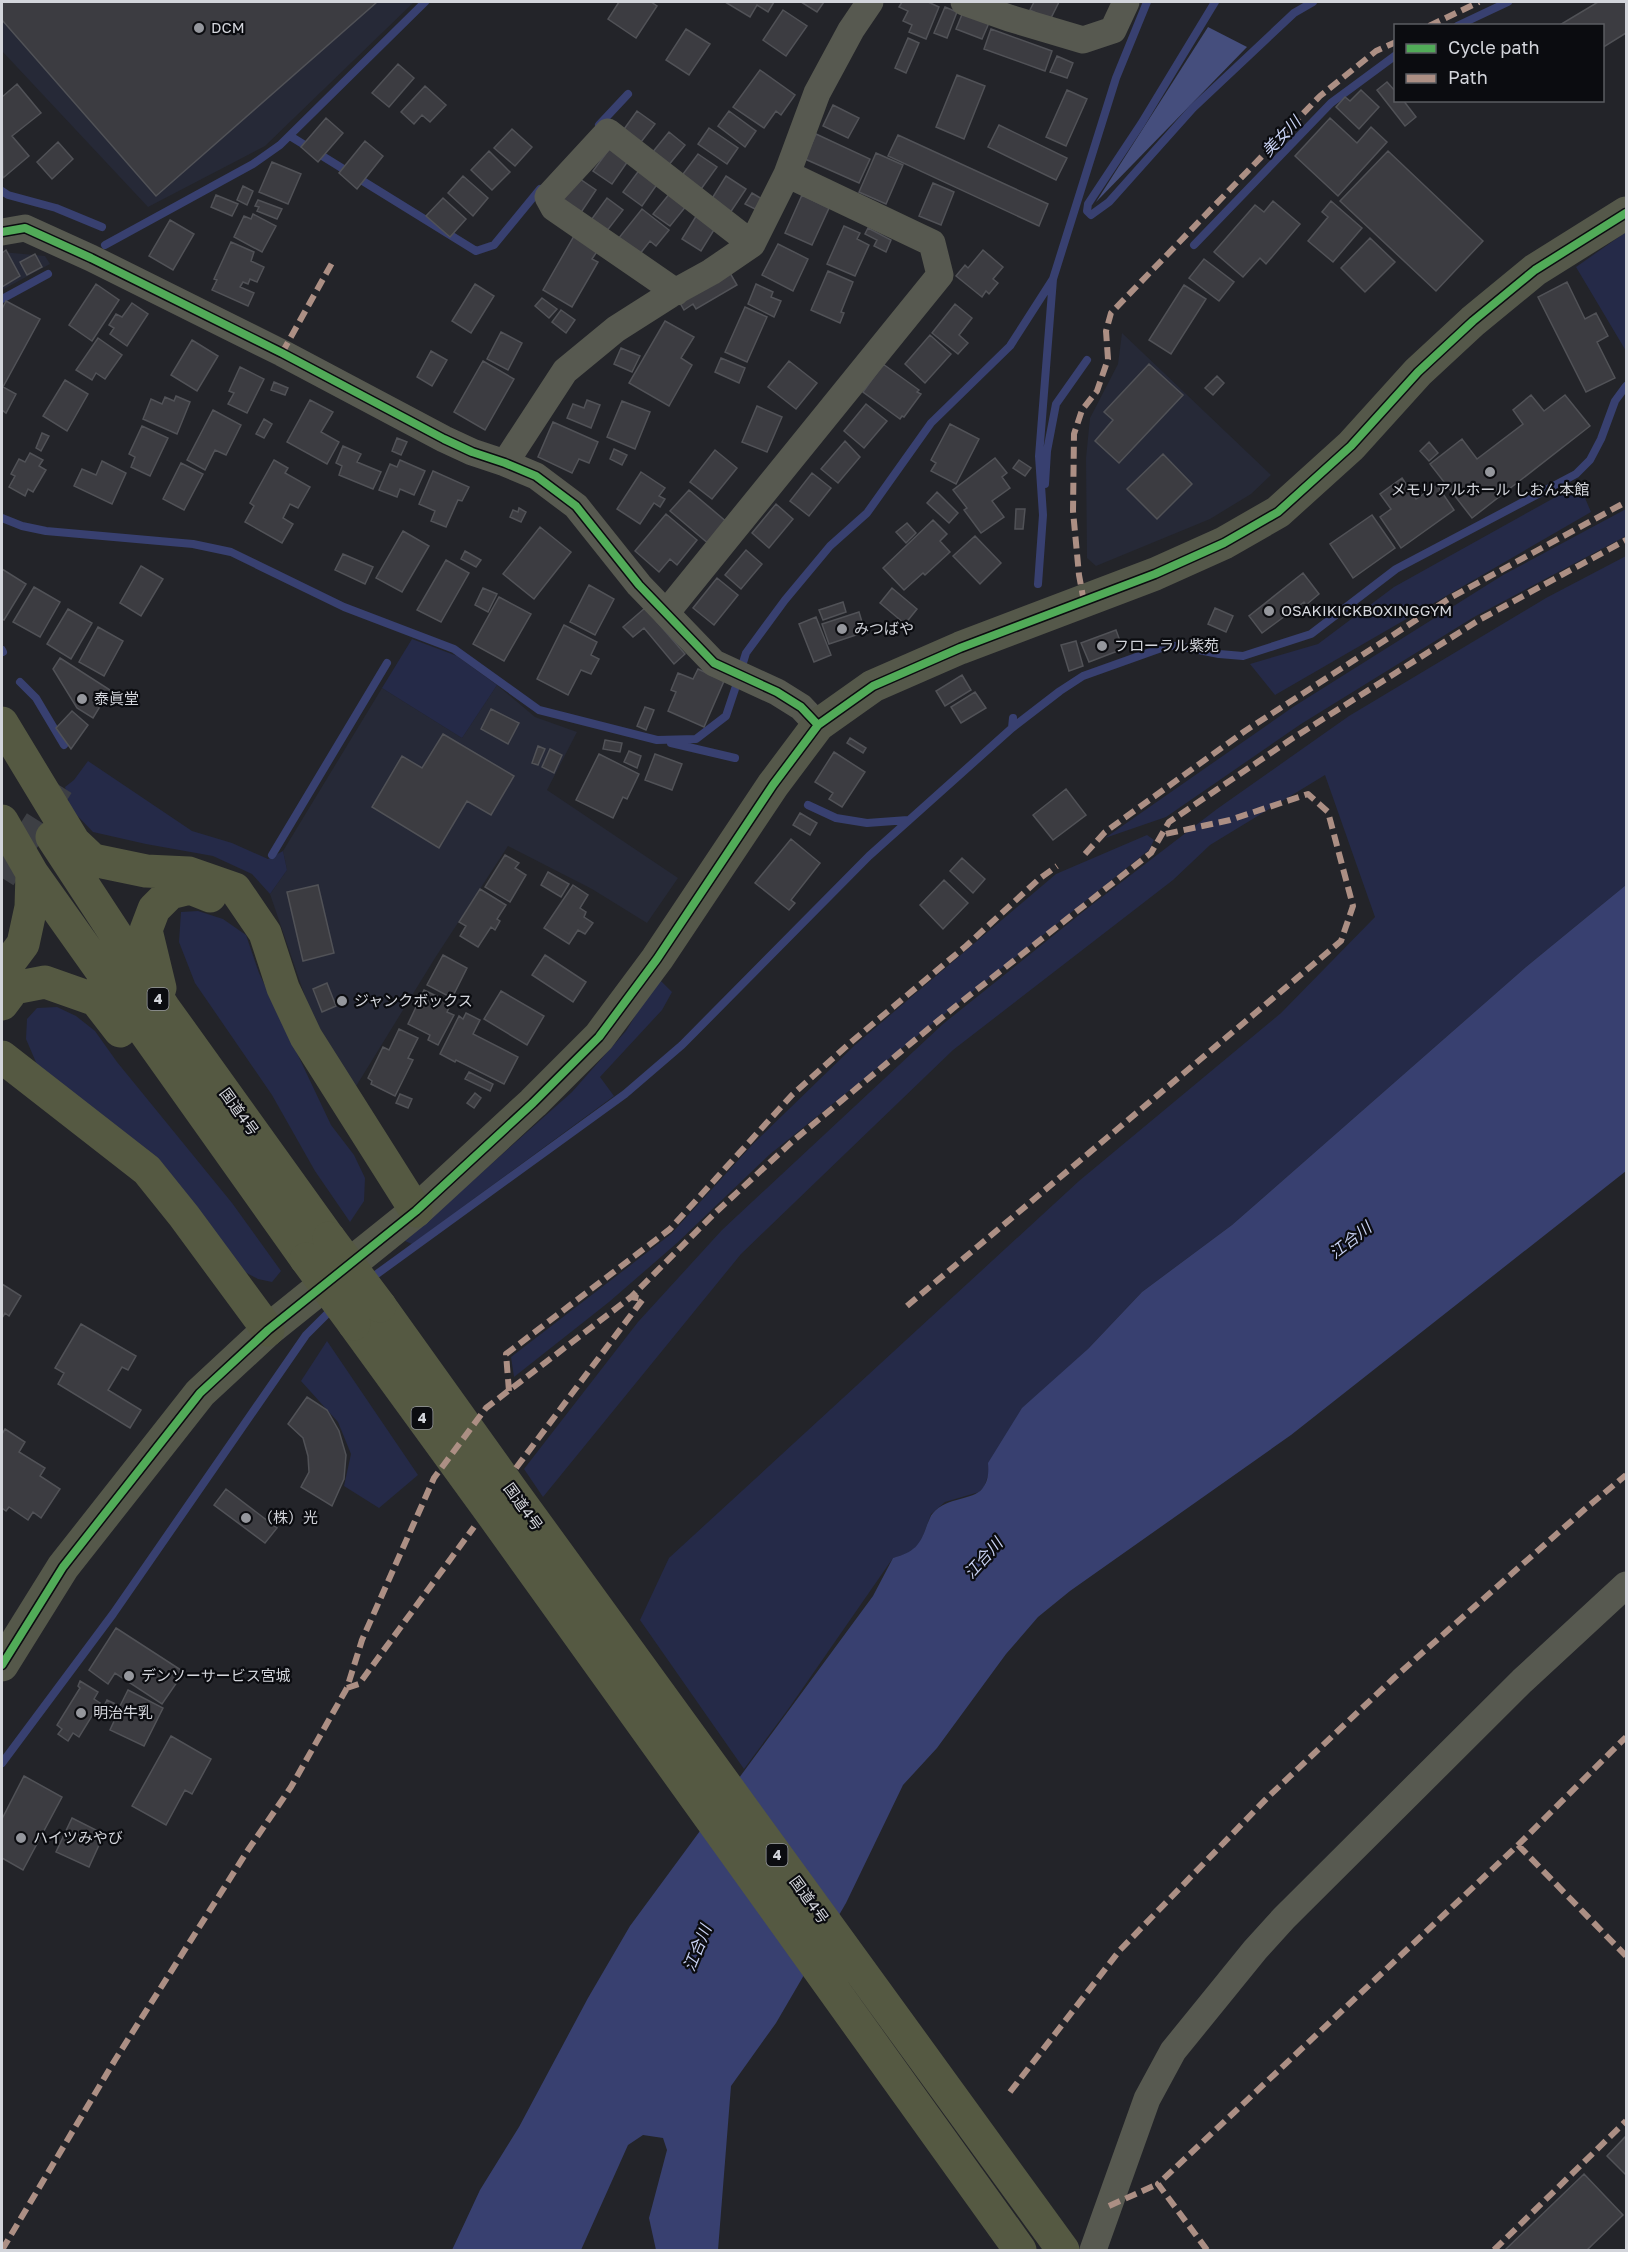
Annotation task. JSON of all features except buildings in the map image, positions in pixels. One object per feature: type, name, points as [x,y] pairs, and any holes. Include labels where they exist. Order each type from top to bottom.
[{"type":"highway","points":[[2,723],[75,842],[93,860],[146,871],[189,873],[235,889],[265,933],[283,988],[306,1037],[416,1210]]},
{"type":"highway","name":"国道4号","points":[[2,750],[60,852],[164,1008],[329,1238],[367,1315],[500,1499],[1064,2250]]},
{"type":"highway","name":"国道4号","points":[[2,821],[32,873],[306,1259],[367,1315]]},
{"type":"highway","points":[[2,972],[23,944],[31,908],[32,873]]},
{"type":"highway","points":[[164,1008],[146,930],[154,909],[170,893],[190,888],[220,900],[230,905],[265,933]]},
{"type":"highway","points":[[2,1004],[14,988],[45,982],[96,1000],[175,1101],[218,1138]]},
{"type":"highway","points":[[6,1055],[147,1170],[268,1330]]},
{"type":"highway","name":"国道4号","points":[[500,1499],[1018,2249]]},
{"type":"street","points":[[505,463],[565,371],[616,329],[711,272],[752,244],[787,174],[817,93],[851,30],[870,2]]},
{"type":"street","points":[[964,2],[1083,40],[1113,30],[1126,2]]},
{"type":"street","points":[[676,292],[554,208],[548,197],[608,132],[752,244]]},
{"type":"street","points":[[666,613],[940,275],[932,243],[787,174]]},
{"type":"street","points":[[2,1665],[63,1567],[200,1393],[268,1330],[416,1210],[533,1103],[599,1037],[657,959],[773,785],[818,726],[873,686],[960,648],[1155,574],[1224,543],[1278,512],[1351,446],[1418,372],[1473,321],[1536,270],[1626,213]]},
{"type":"street","points":[[2,232],[25,228],[91,258],[232,327],[472,452],[536,476],[576,506],[639,585],[714,663],[751,679],[801,707],[818,726]]},
{"type":"street","points":[[1093,2250],[1147,2099],[1173,2051],[1284,1918],[1522,1682],[1626,1585]]},
{"type":"shaded area","points":[[2,2],[414,2],[265,146],[148,207],[2,51]]},
{"type":"shaded area","points":[[1208,27],[1247,47],[1096,202]]},
{"type":"shaded area","points":[[1626,232],[1626,351],[1576,267]]},
{"type":"shaded area","points":[[2,252],[45,256],[50,264],[2,290]]},
{"type":"shaded area","points":[[1122,333],[1271,475],[1251,494],[1210,519],[1096,566],[1087,558],[1086,458],[1090,418],[1118,364]]},
{"type":"shaded area","points":[[1579,484],[1591,512],[1275,695],[1250,664],[1318,644],[1394,587]]},
{"type":"shaded area","points":[[1626,509],[1626,536],[1474,617],[1301,724],[1166,817],[1105,838],[1293,707],[1503,575]]},
{"type":"shaded area","points":[[1626,556],[1626,885],[1526,967],[1232,1225],[1142,1292],[1088,1349],[989,1473],[984,1487],[979,1492],[945,1502],[931,1514],[921,1542],[910,1553],[893,1558],[744,1769],[640,1620],[669,1558],[1079,1181],[1281,1013],[1375,917],[1325,775],[1210,845],[1173,880],[953,1050],[741,1254],[543,1497],[524,1469],[638,1322],[722,1230],[943,1024],[1089,907],[1217,809],[1349,716],[1546,598]]},
{"type":"shaded area","points":[[412,639],[457,656],[497,685],[462,738],[382,688]]},
{"type":"shaded area","points":[[497,685],[535,717],[577,732],[547,790],[678,878],[647,923],[592,889],[508,846],[435,958],[355,1088],[311,1014],[270,894],[287,870],[283,851],[382,688],[462,738]]},
{"type":"shaded area","points":[[88,761],[192,831],[232,843],[268,859],[283,851],[287,870],[270,894],[252,874],[213,856],[93,832],[70,808],[65,787],[74,780]]},
{"type":"shaded area","points":[[1147,835],[1154,840],[1149,850],[769,1155],[677,1243],[609,1302],[514,1377],[511,1357],[671,1234],[753,1144],[855,1045],[1056,874]]},
{"type":"shaded area","points":[[198,911],[223,919],[246,935],[259,973],[331,1125],[354,1155],[365,1178],[364,1201],[350,1222],[315,1171],[272,1095],[195,983],[179,942],[181,912]]},
{"type":"shaded area","points":[[658,978],[672,992],[662,1010],[600,1077],[614,1096],[412,1244],[405,1241],[572,1092],[626,1031]]},
{"type":"shaded area","points":[[57,1007],[76,1016],[95,1031],[117,1062],[232,1203],[281,1271],[272,1282],[258,1279],[243,1271],[38,1067],[26,1039],[27,1019],[37,1008]]},
{"type":"shaded area","points":[[327,1341],[418,1475],[379,1508],[344,1486],[351,1454],[338,1422],[301,1381]]},
{"type":"water","name":"江合川","points":[[1626,885],[1626,1171],[1291,1435],[1070,1591],[1038,1617],[1006,1654],[937,1748],[903,1785],[846,1903],[776,2023],[731,2086],[718,2250],[656,2250],[649,2218],[667,2150],[663,2138],[643,2135],[628,2145],[581,2250],[452,2250],[480,2190],[519,2127],[588,1998],[630,1926],[873,1596],[893,1558],[915,1547],[922,1538],[931,1516],[939,1508],[952,1501],[978,1493],[982,1489],[988,1477],[988,1463],[1022,1408],[1088,1349],[1142,1292],[1232,1225],[1526,967]]},
{"type":"waterway","points":[[105,245],[253,164],[280,145],[425,2]]},
{"type":"waterway","points":[[1038,584],[1043,515],[1039,456],[1053,279],[1116,78],[1147,2]]},
{"type":"waterway","points":[[1215,2],[1141,124],[1088,204],[1087,211],[1091,215],[1109,202],[1193,108],[1294,13],[1313,2]]},
{"type":"waterway","name":"美女川","points":[[1461,24],[1508,2]]},
{"type":"waterway","name":"美女川","points":[[1194,245],[1331,103],[1394,56]]},
{"type":"waterway","points":[[599,125],[628,94]]},
{"type":"waterway","points":[[290,136],[476,251],[494,245],[540,189]]},
{"type":"waterway","points":[[2,191],[8,195],[56,208],[102,227]]},
{"type":"waterway","points":[[2,299],[48,274]]},
{"type":"waterway","points":[[741,669],[746,653],[785,600],[830,546],[867,513],[931,423],[1010,346],[1053,279]]},
{"type":"waterway","name":"美女川","points":[[1045,484],[1047,451],[1056,404],[1087,360]]},
{"type":"waterway","points":[[1012,728],[1083,676],[1167,646],[1243,656],[1311,634],[1396,569],[1576,474],[1590,460],[1601,439],[1615,401],[1626,386]]},
{"type":"waterway","points":[[2,518],[22,526],[46,531],[193,544],[231,552],[344,607],[454,649],[539,710],[657,740],[696,739],[726,716],[738,680]]},
{"type":"waterway","points":[[272,855],[387,663]]},
{"type":"waterway","points":[[20,682],[36,698],[64,745]]},
{"type":"waterway","points":[[370,1279],[625,1094],[682,1045],[869,856],[1012,728],[1013,718]]},
{"type":"waterway","points":[[671,743],[735,758]]},
{"type":"waterway","points":[[808,805],[836,818],[867,823],[908,820]]},
{"type":"waterway","points":[[2,1763],[113,1614],[306,1335],[332,1309]]},
{"type":"tunnel","points":[[2,878],[67,775]]},
{"type":"marked path","points":[[1433,24],[1479,2]]},
{"type":"marked path","points":[[1084,602],[1073,511],[1074,434],[1082,410],[1097,391],[1108,359],[1106,331],[1111,313],[1320,96],[1376,51],[1394,43]]},
{"type":"marked path","points":[[282,353],[332,263]]},
{"type":"marked path","points":[[1085,854],[1105,832],[1245,731],[1450,598],[1626,502]]},
{"type":"marked path","points":[[2,2250],[115,2060],[248,1850],[291,1787],[347,1688],[362,1640],[434,1478],[486,1408],[631,1297],[715,1213],[794,1140],[956,1006],[1151,853],[1169,822],[1290,740],[1479,620],[1626,540]]},
{"type":"marked path","points":[[907,1306],[1341,941],[1353,906],[1328,812],[1308,794],[1230,820],[1161,835]]},
{"type":"marked path","points":[[509,1391],[506,1354],[670,1229],[792,1095],[966,946],[1039,879],[1057,866]]},
{"type":"marked path","points":[[516,1468],[643,1299],[631,1297]]},
{"type":"marked path","points":[[1010,2092],[1120,1950],[1269,1796],[1395,1677],[1626,1475]]},
{"type":"marked path","points":[[347,1688],[359,1684],[474,1527]]},
{"type":"marked path","points":[[1207,2250],[1158,2184],[1518,1845],[1626,1737]]},
{"type":"marked path","points":[[1518,1845],[1626,1956]]},
{"type":"marked path","points":[[1494,2250],[1626,2121]]},
{"type":"marked path","points":[[1109,2206],[1158,2184]]},
{"type":"cycle path","points":[[2,1665],[63,1567],[200,1393],[268,1330],[416,1211],[533,1103],[599,1037],[657,959],[773,785],[818,725],[873,686],[960,648],[1155,574],[1224,543],[1278,512],[1351,446],[1418,372],[1473,321],[1535,270],[1626,213]]},
{"type":"cycle path","points":[[2,232],[25,228],[91,258],[282,353],[444,439],[536,476],[576,506],[639,585],[714,663],[777,692],[801,707],[818,725]]},
{"type":"place","name":"DCM","points":[[199,28]]},
{"type":"place","name":"メモリアルホール しおん本館","points":[[1490,472]]},
{"type":"place","name":"OSAKIKICKBOXINGGYM","points":[[1269,611]]},
{"type":"place","name":"みつばや","points":[[842,629]]},
{"type":"place","name":"フローラル紫苑","points":[[1102,646]]},
{"type":"place","name":"泰眞堂","points":[[82,699]]},
{"type":"place","name":"ジャンクボックス","points":[[342,1001]]},
{"type":"place","name":"（株）光","points":[[246,1518]]},
{"type":"place","name":"デンソーサービス宮城","points":[[129,1676]]},
{"type":"place","name":"明治牛乳","points":[[81,1713]]},
{"type":"place","name":"ハイツみやび","points":[[21,1838]]}]
